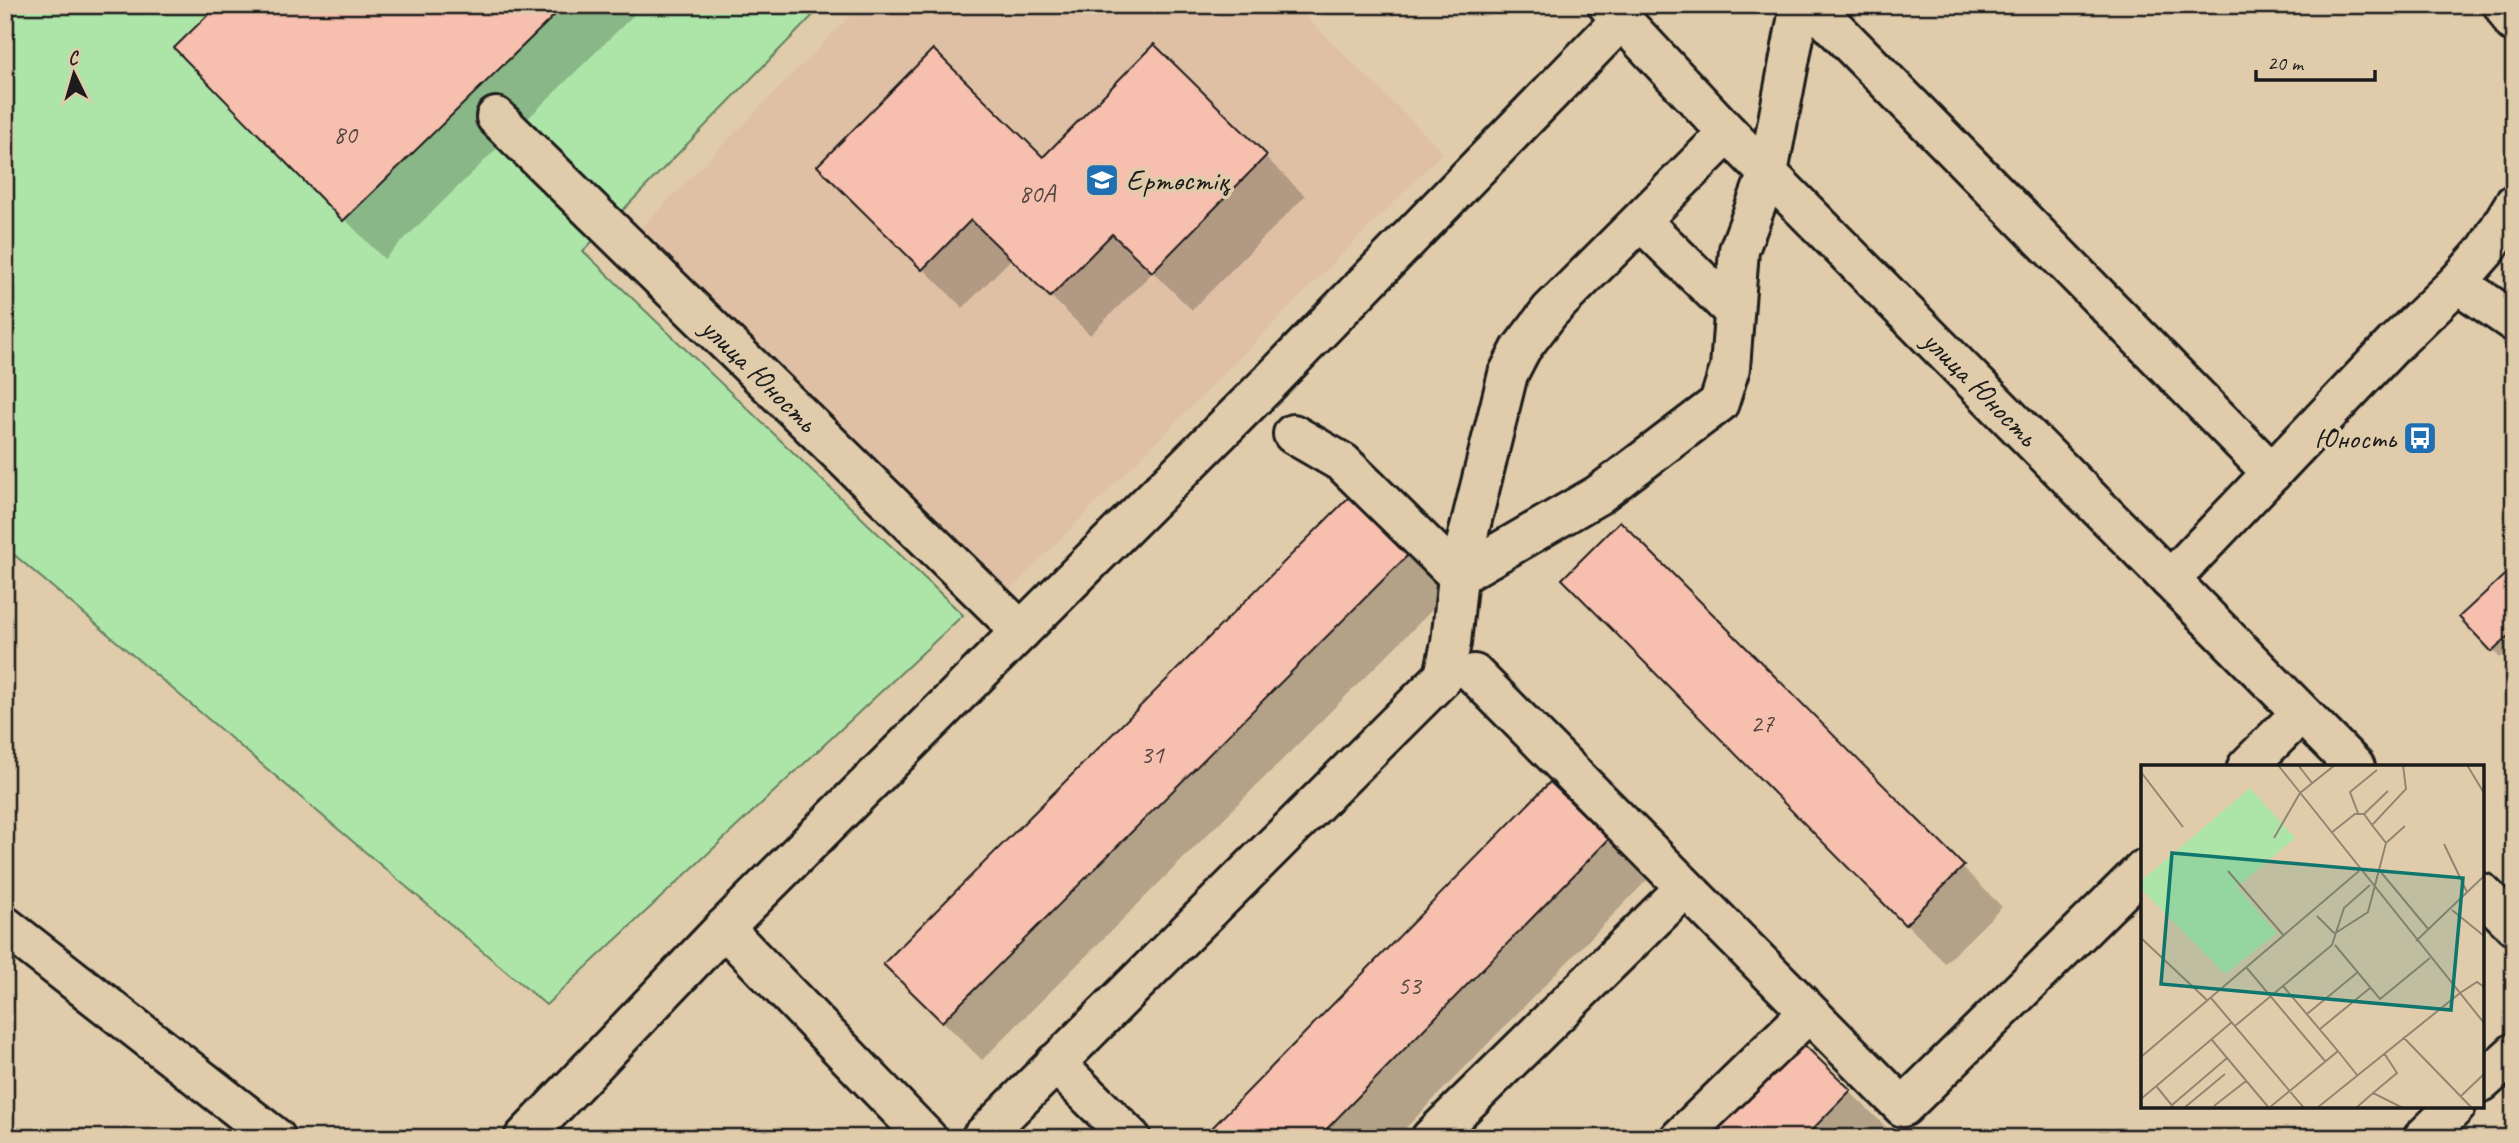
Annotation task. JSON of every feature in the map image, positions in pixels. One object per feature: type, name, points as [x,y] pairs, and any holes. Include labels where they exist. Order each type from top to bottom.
[{"type":"street","points":[[1458,576],[1598,495],[1720,403],[1730,368],[1739,250],[1768,173],[1800,5]]},
{"type":"street","points":[[1811,5],[2272,473]]},
{"type":"street","points":[[2503,5],[2514,23]]},
{"type":"street","points":[[524,1138],[724,928],[1269,383],[1615,13]]},
{"type":"street","name":"улица Юность","points":[[1615,13],[1728,133],[2353,765]]},
{"type":"street","name":"улица Юность","points":[[496,117],[1021,631]]},
{"type":"street","points":[[981,1138],[1444,676],[1451,643],[1458,576],[1508,374],[1521,349],[1550,311],[1728,133]]},
{"type":"street","points":[[2170,580],[2394,344],[2457,283],[2487,248],[2514,204]]},
{"type":"street","points":[[1641,220],[1734,312]]},
{"type":"street","points":[[2457,283],[2514,322]]},
{"type":"street","points":[[1293,434],[1343,463],[1458,576]]},
{"type":"street","points":[[1474,674],[1903,1107],[2141,872]]},
{"type":"street","points":[[2249,765],[2301,713]]},
{"type":"street","points":[[1431,1138],[1685,888]]},
{"type":"street","points":[[2484,895],[2514,925]]},
{"type":"street","points":[[5,926],[276,1138]]},
{"type":"street","points":[[724,928],[928,1138]]},
{"type":"street","points":[[1680,1138],[1808,1013]]},
{"type":"street","points":[[2484,1080],[2514,1053]]},
{"type":"street","points":[[1055,1063],[1131,1138]]},
{"type":"street","points":[[2423,1138],[2454,1108]]},
{"type":"shaded area","points":[[861,5],[1294,5],[1443,152],[1005,595],[637,232]]},
{"type":"green space","points":[[15,5],[823,5],[583,251],[963,615],[546,1005],[5,547],[5,15]]},
{"type":"building","points":[[218,5],[565,5],[343,221],[174,48]]},
{"type":"building","points":[[1154,44],[1267,155],[1152,272],[1112,234],[1050,297],[971,220],[922,270],[817,166],[933,49],[1043,157]]},
{"type":"building","points":[[1361,485],[1420,543],[942,1022],[883,964]]},
{"type":"building","points":[[1620,521],[1964,866],[1905,925],[1562,579]]},
{"type":"building","points":[[2514,566],[2514,631],[2492,652],[2459,617]]},
{"type":"building","points":[[1550,782],[1609,839],[1318,1138],[1218,1138],[1210,1130]]},
{"type":"building","points":[[1791,1032],[1851,1090],[1804,1138],[1687,1138]]},
{"type":"place","name":"Ертөстіқ","points":[[1102,180]]},
{"type":"place","name":"Юность","points":[[2420,438]]}]
